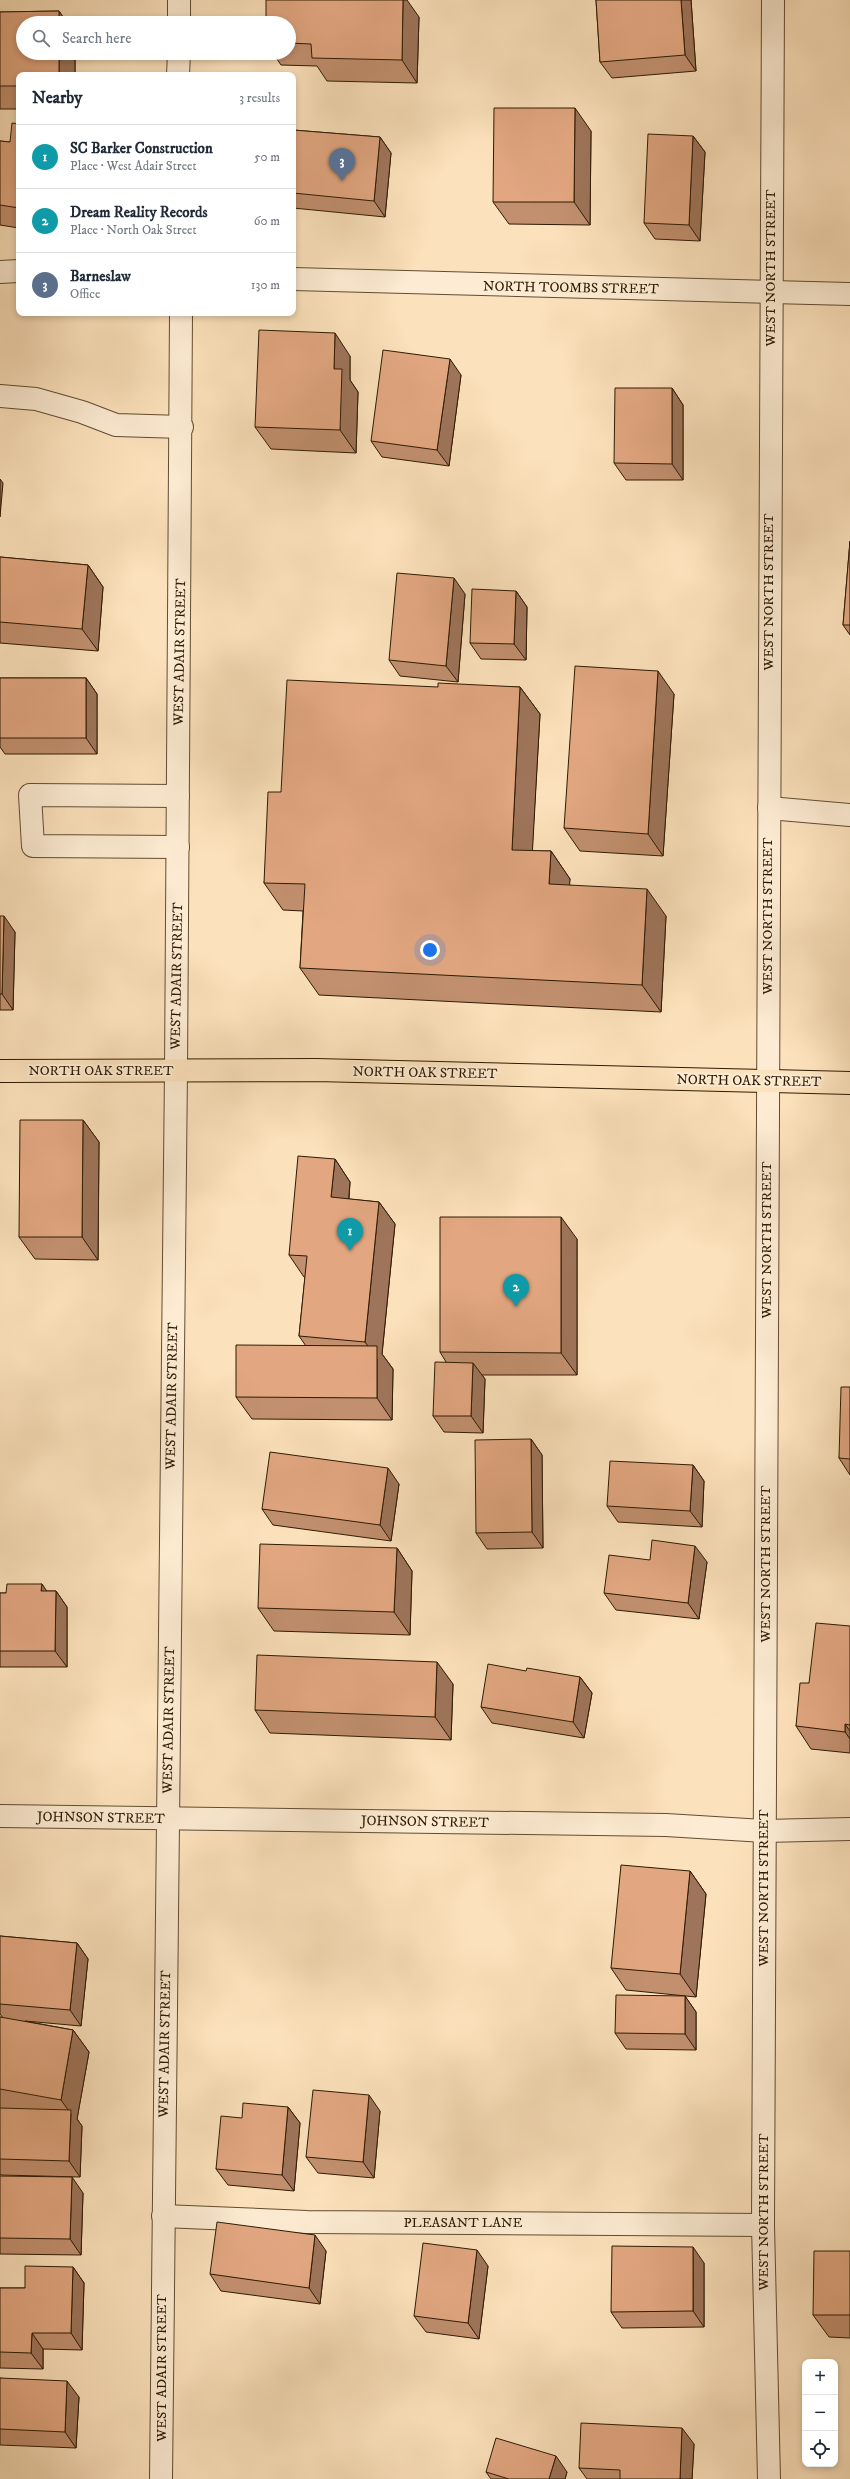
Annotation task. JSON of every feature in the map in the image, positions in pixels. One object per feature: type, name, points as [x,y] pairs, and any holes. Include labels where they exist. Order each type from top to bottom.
[{"type":"main road","name":"NORTH OAK STREET","points":[[0,1071],[316,1070],[850,1083]]},
{"type":"street","points":[[179,0],[179,16]]},
{"type":"street","name":"WEST NORTH STREET","points":[[769,2479],[763,2225],[770,292],[773,0]]},
{"type":"street","points":[[178,60],[178,72]]},
{"type":"street","points":[[0,272],[16,271]]},
{"type":"street","name":"NORTH TOOMBS STREET","points":[[296,279],[850,294]]},
{"type":"street","name":"WEST ADAIR STREET","points":[[161,2479],[182,427],[181,316]]},
{"type":"street","points":[[0,396],[36,399],[82,412],[116,425],[182,427]]},
{"type":"street","points":[[178,796],[30,795],[33,846],[178,847]]},
{"type":"street","points":[[769,808],[850,815]]},
{"type":"street","name":"JOHNSON STREET","points":[[0,1816],[666,1825],[764,1831],[850,1829]]},
{"type":"street","name":"PLEASANT LANE","points":[[163,2216],[307,2222],[763,2225]]},
{"type":"building","points":[[266,0],[403,0],[402,60],[312,58],[311,44],[296,43],[296,16],[266,16]]},
{"type":"building","points":[[596,0],[681,0],[685,55],[600,62]]},
{"type":"building","points":[[59,11],[59,16],[16,16],[16,60],[59,60],[59,72],[16,72],[16,86],[0,86],[0,12]]},
{"type":"building","points":[[494,108],[575,108],[574,202],[493,202]]},
{"type":"building","points":[[12,123],[16,124],[16,208],[0,205],[0,141],[10,142]]},
{"type":"building","points":[[296,130],[380,137],[374,201],[296,193]]},
{"type":"building","points":[[648,134],[693,136],[689,225],[644,223]]},
{"type":"building","points":[[259,330],[335,333],[334,369],[342,369],[340,430],[255,427]]},
{"type":"building","points":[[383,350],[450,359],[437,450],[371,441]]},
{"type":"building","points":[[615,388],[672,388],[672,464],[614,463]]},
{"type":"building","points":[[850,541],[850,625],[843,625]]},
{"type":"building","points":[[0,557],[88,565],[82,629],[0,622]]},
{"type":"building","points":[[397,573],[454,578],[446,666],[389,660]]},
{"type":"building","points":[[472,589],[516,591],[514,644],[470,643]]},
{"type":"building","points":[[575,666],[658,671],[648,834],[564,828]]},
{"type":"building","points":[[0,678],[86,678],[86,738],[0,738]]},
{"type":"building","points":[[287,680],[438,687],[438,683],[520,687],[512,850],[551,851],[549,884],[647,889],[642,985],[300,968],[305,884],[264,883],[268,792],[281,792]]},
{"type":"building","points":[[0,916],[4,916],[2,994],[0,994]]},
{"type":"building","points":[[20,1120],[83,1120],[82,1237],[19,1237]]},
{"type":"building","points":[[298,1156],[335,1159],[331,1197],[379,1202],[365,1342],[299,1336],[307,1256],[289,1255]]},
{"type":"building","points":[[440,1217],[561,1217],[561,1353],[440,1352]]},
{"type":"building","points":[[236,1345],[377,1346],[377,1398],[236,1397]]},
{"type":"building","points":[[435,1362],[473,1363],[471,1416],[433,1416]]},
{"type":"building","points":[[841,1387],[850,1387],[850,1459],[839,1458]]},
{"type":"building","points":[[531,1439],[532,1532],[476,1533],[475,1440]]},
{"type":"building","points":[[270,1452],[388,1468],[380,1525],[262,1509]]},
{"type":"building","points":[[610,1461],[693,1465],[690,1511],[607,1506]]},
{"type":"building","points":[[652,1540],[695,1546],[688,1603],[604,1593],[609,1555],[650,1560]]},
{"type":"building","points":[[260,1544],[397,1548],[394,1612],[258,1608]]},
{"type":"building","points":[[7,1584],[42,1584],[41,1591],[56,1591],[55,1651],[0,1651],[0,1593],[6,1593]]},
{"type":"building","points":[[816,1623],[850,1626],[850,1725],[845,1724],[845,1732],[796,1726],[800,1683],[809,1683]]},
{"type":"building","points":[[257,1655],[437,1662],[435,1717],[255,1710]]},
{"type":"building","points":[[488,1664],[526,1671],[527,1668],[580,1677],[573,1722],[481,1707]]},
{"type":"building","points":[[621,1865],[690,1871],[680,1974],[611,1968]]},
{"type":"building","points":[[0,1936],[77,1943],[70,2010],[0,2004]]},
{"type":"building","points":[[616,1995],[685,1996],[685,2034],[615,2033]]},
{"type":"building","points":[[0,2017],[73,2030],[61,2100],[0,2089]]},
{"type":"building","points":[[313,2090],[369,2095],[363,2162],[306,2157]]},
{"type":"building","points":[[243,2103],[288,2107],[282,2175],[216,2169],[221,2116],[242,2118]]},
{"type":"building","points":[[0,2108],[71,2110],[69,2161],[0,2159]]},
{"type":"building","points":[[0,2176],[72,2177],[70,2239],[0,2238]]},
{"type":"building","points":[[217,2222],[315,2235],[309,2288],[210,2274]]},
{"type":"building","points":[[423,2243],[477,2250],[468,2323],[414,2316]]},
{"type":"building","points":[[612,2246],[693,2247],[693,2311],[611,2312]]},
{"type":"building","points":[[814,2251],[850,2251],[850,2315],[813,2315]]},
{"type":"building","points":[[25,2266],[73,2267],[71,2333],[32,2333],[31,2353],[0,2352],[0,2288],[25,2288]]},
{"type":"building","points":[[0,2378],[67,2381],[65,2432],[0,2429]]},
{"type":"building","points":[[581,2423],[682,2428],[680,2479],[620,2479],[620,2470],[579,2468]]},
{"type":"building","points":[[496,2438],[556,2456],[549,2479],[509,2479],[486,2472]]},
{"type":"place","name":"Barneslaw","points":[[342,181]]},
{"type":"place","name":"SC Barker Construction","points":[[350,1251]]},
{"type":"place","name":"Dream Reality Records","points":[[516,1307]]}]
